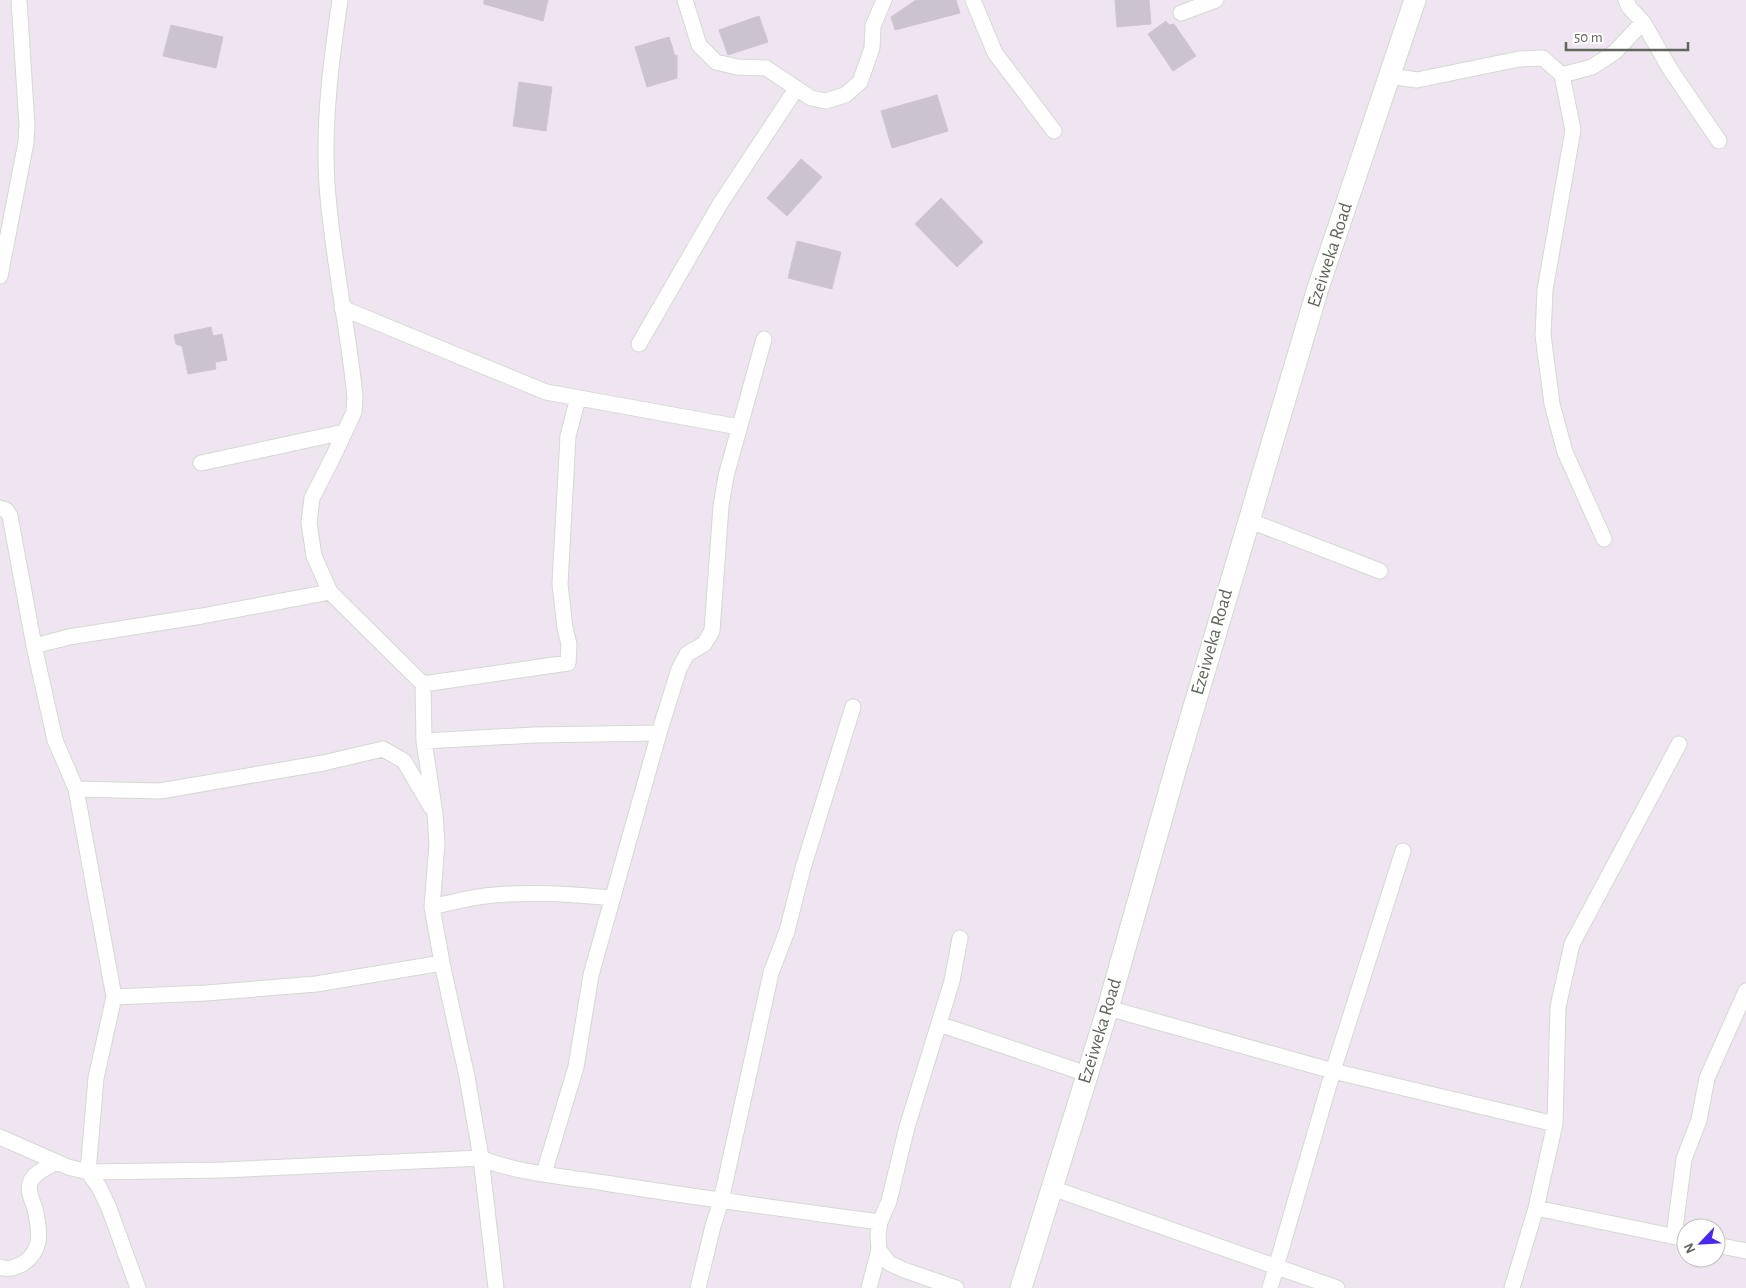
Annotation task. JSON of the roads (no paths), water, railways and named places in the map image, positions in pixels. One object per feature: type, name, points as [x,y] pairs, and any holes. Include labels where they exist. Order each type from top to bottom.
[{"type":"main road","name":"Ezeiweka Road","points":[[1021,1288],[1108,1008],[1248,520],[1318,288],[1415,0]]},
{"type":"street","points":[[0,276],[26,142],[27,126],[19,0]]},
{"type":"street","points":[[340,0],[331,63],[326,127],[327,185],[355,396],[354,412],[312,498],[309,523],[314,556],[330,592],[423,684],[424,741],[435,814],[437,844],[432,907],[442,963],[467,1076],[481,1158],[496,1288]]},
{"type":"street","points":[[685,0],[700,45],[716,62],[737,67],[766,68],[811,98],[826,101],[845,95],[860,82],[872,48],[873,26],[884,0]]},
{"type":"street","points":[[973,0],[995,53],[1054,131]]},
{"type":"street","points":[[1181,13],[1216,0]]},
{"type":"street","points":[[1626,0],[1629,7],[1643,22],[1670,69],[1719,141]]},
{"type":"street","points":[[1562,76],[1592,67],[1615,52],[1643,22]]},
{"type":"street","points":[[1389,76],[1417,80],[1519,59],[1543,58],[1562,76],[1573,130],[1545,290],[1543,335],[1552,404],[1565,452],[1604,539]]},
{"type":"street","points":[[639,344],[720,204],[796,89]]},
{"type":"street","points":[[342,308],[546,392],[739,427]]},
{"type":"street","points":[[544,1173],[576,1067],[591,975],[679,669],[687,654],[704,644],[712,631],[721,506],[726,476],[764,339]]},
{"type":"street","points":[[423,684],[568,663],[569,644],[565,628],[560,584],[568,436],[578,398]]},
{"type":"street","points":[[201,463],[344,432]]},
{"type":"street","points":[[0,508],[6,510],[10,516],[34,646],[55,740],[76,789],[114,997],[96,1078],[88,1172],[100,1187],[138,1288]]},
{"type":"street","points":[[1248,520],[1380,571]]},
{"type":"street","points":[[34,646],[69,637],[202,616],[330,592]]},
{"type":"street","points":[[698,1288],[721,1201],[771,972],[787,931],[803,868],[854,707]]},
{"type":"street","points":[[424,741],[534,735],[659,734]]},
{"type":"street","points":[[1512,1288],[1536,1208],[1554,1124],[1558,1007],[1572,944],[1679,744]]},
{"type":"street","points":[[76,789],[160,791],[324,763],[383,749],[404,761],[435,814]]},
{"type":"street","points":[[1270,1288],[1333,1071],[1403,851]]},
{"type":"street","points":[[432,907],[483,896],[526,893],[612,898]]},
{"type":"street","points":[[869,1288],[879,1250],[878,1235],[880,1222],[889,1201],[907,1127],[952,981],[960,938]]},
{"type":"street","points":[[114,997],[316,984],[442,963]]},
{"type":"street","points":[[1681,1218],[1684,1159],[1699,1120],[1706,1078],[1745,992]]},
{"type":"street","points":[[1108,1008],[1333,1071],[1554,1124]]},
{"type":"street","points":[[939,1024],[1087,1074]]},
{"type":"street","points":[[0,1137],[68,1167],[88,1172],[223,1170],[481,1158],[496,1165],[544,1173],[721,1201],[880,1222]]},
{"type":"street","points":[[0,1267],[11,1269],[32,1257],[37,1249],[38,1233],[30,1184],[34,1176],[57,1162]]},
{"type":"street","points":[[1052,1188],[1337,1288]]},
{"type":"street","points":[[1536,1208],[1676,1237]]},
{"type":"street","points":[[1726,1247],[1746,1252]]},
{"type":"street","points":[[879,1250],[889,1263],[956,1288]]}]
